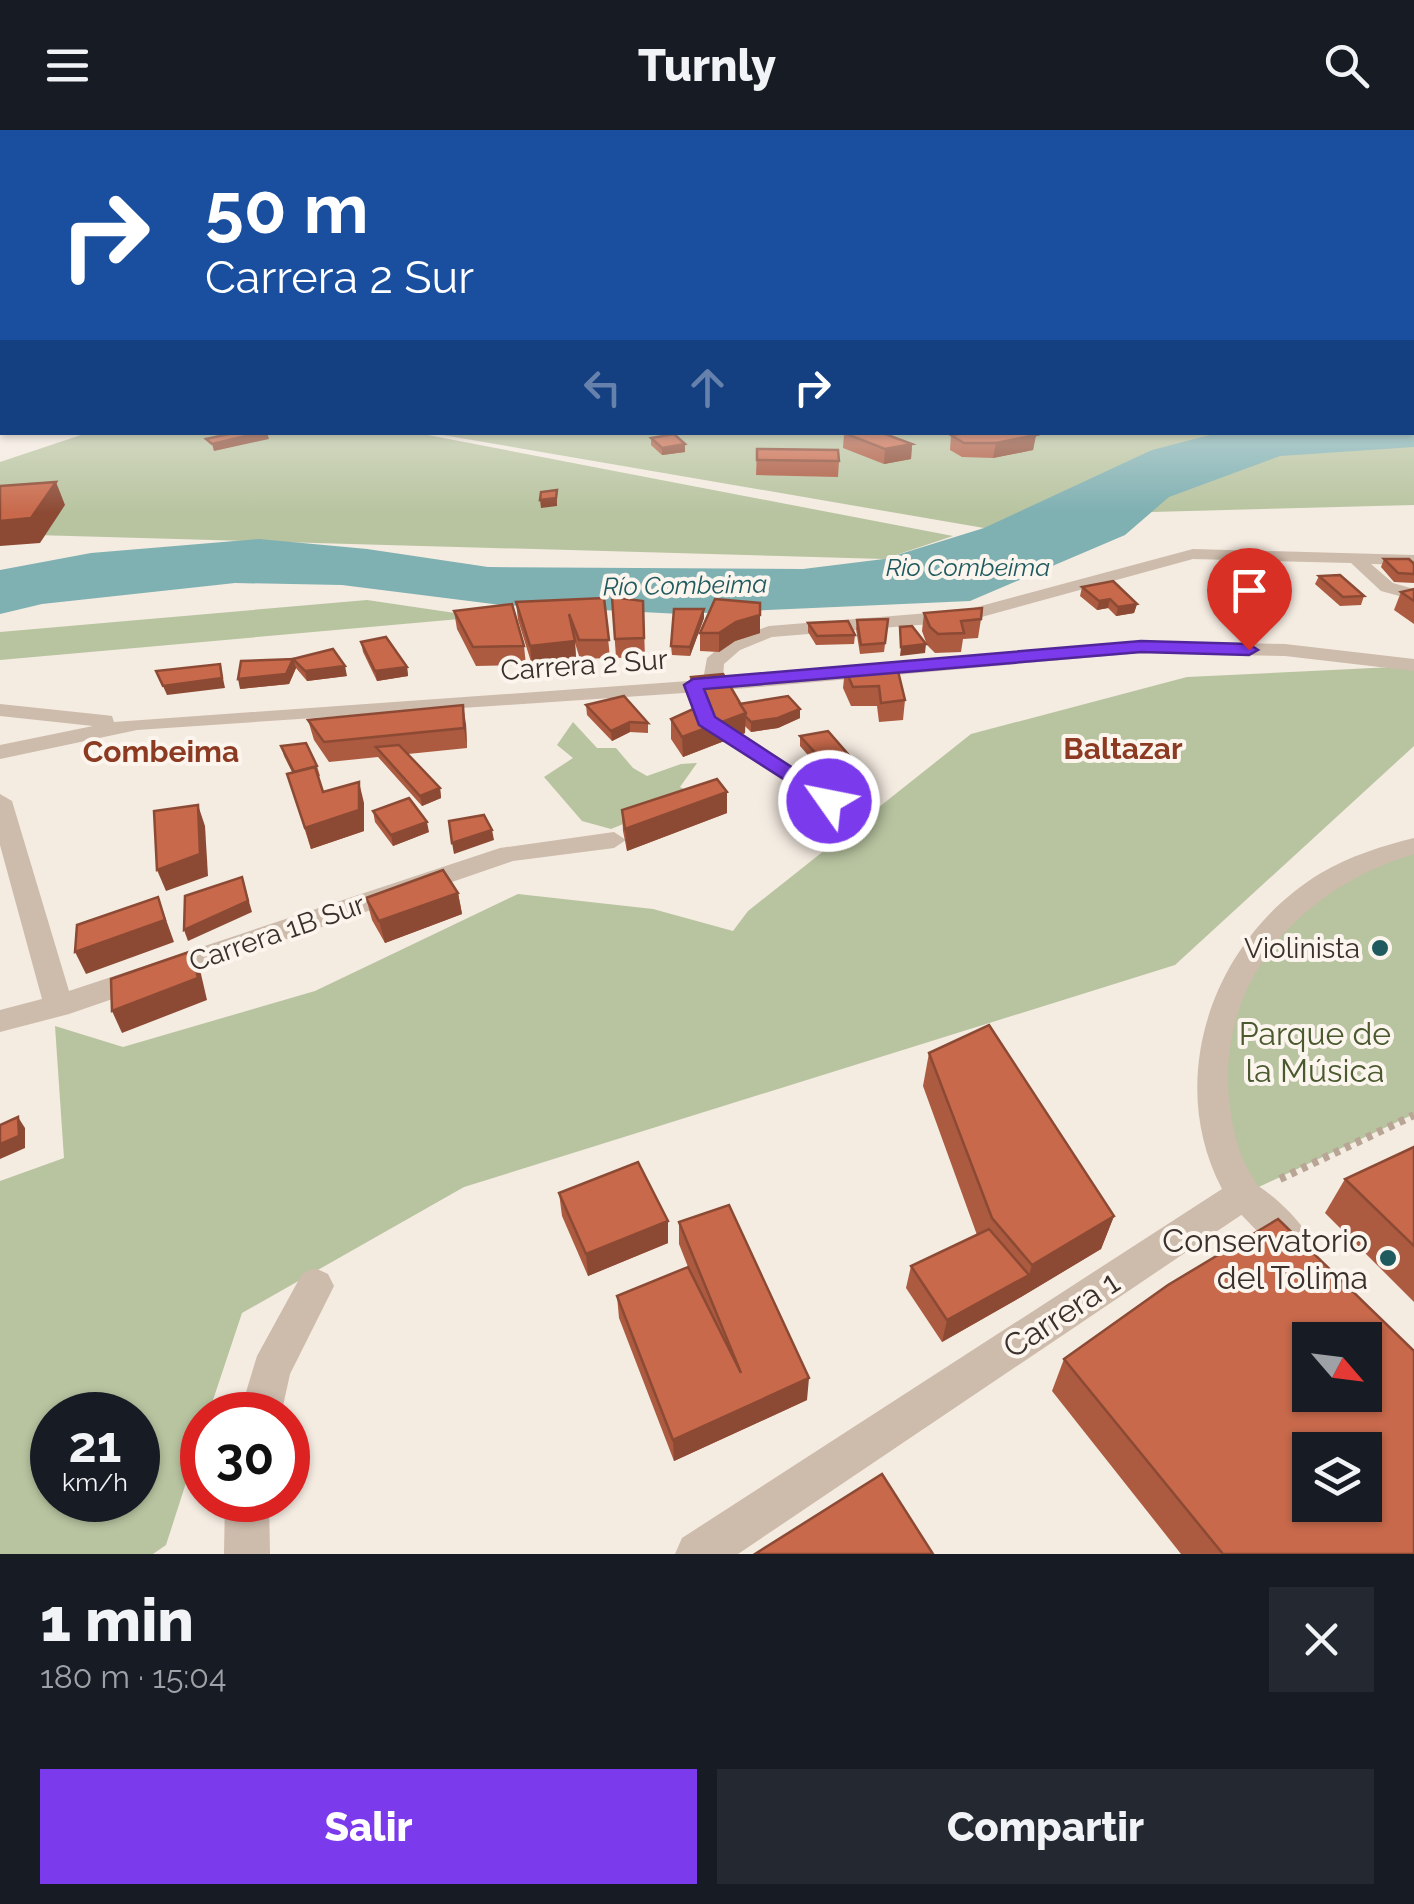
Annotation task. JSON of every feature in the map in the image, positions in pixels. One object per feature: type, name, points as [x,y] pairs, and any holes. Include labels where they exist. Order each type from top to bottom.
[{"type":"street","points":[[829,801],[706,720],[703,685],[714,662],[733,646],[769,632],[966,616],[1193,554],[1414,560]]},
{"type":"street","points":[[1358,561],[1388,587],[1412,595]]},
{"type":"street","name":"Carrera 2 Sur","points":[[0,752],[137,724],[703,685],[1141,647],[1286,650],[1414,665]]},
{"type":"street","points":[[0,710],[27,716],[137,724]]},
{"type":"street","points":[[0,802],[60,1006]]},
{"type":"street","name":"Carrera 1B Sur","points":[[0,1020],[60,1006],[509,854],[614,840]]},
{"type":"street","points":[[1323,1272],[1244,1194],[1224,1163],[1214,1114],[1216,1035],[1230,987],[1252,948],[1289,910],[1345,871],[1414,846]]},
{"type":"street","name":"Carrera 1","points":[[698,1554],[1244,1194]]},
{"type":"street","points":[[266,1392],[271,1370],[315,1286]]},
{"type":"street","points":[[246,1522],[247,1554]]},
{"type":"path","points":[[1244,1194],[1414,1116]]},
{"type":"green space","points":[[81,435],[428,435],[953,536],[884,559],[0,534],[0,462]]},
{"type":"green space","points":[[443,435],[1414,435],[1414,505],[1151,512],[984,528]]},
{"type":"green space","points":[[367,600],[482,617],[0,660],[0,632]]},
{"type":"green space","points":[[1414,666],[1414,746],[1175,965],[464,1187],[242,1313],[216,1392],[180,1392],[180,1501],[166,1545],[153,1554],[0,1554],[0,1181],[64,1158],[55,1026],[123,1047],[315,991],[518,894],[653,909],[733,931],[748,911],[971,734],[1187,677]]},
{"type":"green space","points":[[573,722],[597,748],[616,748],[633,768],[647,776],[681,764],[697,763],[680,787],[695,795],[611,829],[582,821],[544,777],[573,758],[557,745]]},
{"type":"green space","name":"Parque de la Música","points":[[1414,846],[1414,1114],[1244,1194],[1216,1035],[1277,919]]},
{"type":"water","name":"Rio Combeima","points":[[1210,435],[1414,435],[1414,447],[1280,456],[1169,497],[1125,535],[970,601],[681,614],[501,605],[342,585],[235,583],[42,604],[0,614],[0,570],[91,553],[259,539],[367,549],[488,567],[803,569],[884,559],[984,528],[1152,450]]},
{"type":"building","points":[[224,435],[251,435],[212,444],[206,439]]},
{"type":"building","points":[[675,435],[685,444],[662,448],[651,438]]},
{"type":"building","points":[[849,435],[888,435],[912,444],[885,449]]},
{"type":"building","points":[[951,435],[1036,435],[996,443],[964,443]]},
{"type":"building","points":[[757,449],[838,450],[839,461],[757,460]]},
{"type":"building","points":[[56,482],[31,518],[0,521],[0,486]]},
{"type":"building","points":[[557,490],[556,498],[540,500],[541,492]]},
{"type":"building","points":[[1384,559],[1409,559],[1414,564],[1414,574],[1398,573]]},
{"type":"building","points":[[1340,575],[1364,596],[1343,597],[1319,576]]},
{"type":"building","points":[[1113,581],[1137,604],[1118,607],[1110,599],[1099,601],[1082,587]]},
{"type":"building","points":[[1414,589],[1414,601],[1401,592]]},
{"type":"building","points":[[612,597],[643,601],[644,638],[615,639]]},
{"type":"building","points":[[604,598],[609,640],[579,640],[569,614],[575,641],[530,646],[516,602]]},
{"type":"building","points":[[715,599],[760,603],[760,615],[736,622],[719,633],[700,633]]},
{"type":"building","points":[[512,604],[524,646],[473,647],[454,611]]},
{"type":"building","points":[[982,608],[981,619],[961,621],[964,633],[938,634],[924,613]]},
{"type":"building","points":[[674,609],[704,609],[690,647],[671,646]]},
{"type":"building","points":[[888,619],[885,643],[861,645],[857,620]]},
{"type":"building","points":[[848,621],[855,635],[817,636],[808,623]]},
{"type":"building","points":[[912,626],[926,644],[901,647],[900,627]]},
{"type":"building","points":[[386,637],[407,667],[375,671],[361,642]]},
{"type":"building","points":[[333,649],[345,666],[305,671],[293,659]]},
{"type":"building","points":[[293,659],[286,674],[238,679],[241,661]]},
{"type":"building","points":[[220,664],[222,678],[163,686],[156,671]]},
{"type":"building","points":[[897,667],[905,700],[881,703],[879,686],[853,687],[845,669]]},
{"type":"building","points":[[723,674],[746,713],[682,737],[671,719],[700,706],[691,677]]},
{"type":"building","points":[[624,696],[648,723],[630,722],[611,731],[586,705]]},
{"type":"building","points":[[788,696],[800,709],[778,718],[751,722],[740,704]]},
{"type":"building","points":[[463,705],[464,728],[324,742],[308,720]]},
{"type":"building","points":[[828,731],[853,760],[829,768],[800,736]]},
{"type":"building","points":[[306,743],[317,766],[294,772],[281,746]]},
{"type":"building","points":[[399,745],[440,788],[420,796],[376,747]]},
{"type":"building","points":[[315,767],[323,792],[359,782],[359,810],[305,828],[287,774]]},
{"type":"building","points":[[717,779],[727,792],[625,829],[622,810]]},
{"type":"building","points":[[409,798],[427,822],[391,835],[373,811]]},
{"type":"building","points":[[198,805],[200,854],[157,870],[154,811]]},
{"type":"building","points":[[484,815],[492,830],[452,843],[449,821]]},
{"type":"building","points":[[443,870],[458,893],[379,921],[366,898]]},
{"type":"building","points":[[242,877],[248,901],[184,930],[185,896]]},
{"type":"building","points":[[158,897],[165,920],[75,952],[77,925]]},
{"type":"building","points":[[192,951],[198,978],[112,1011],[111,979]]},
{"type":"building","points":[[989,1025],[1114,1216],[1032,1265],[992,1218],[929,1053]]},
{"type":"building","points":[[18,1117],[19,1136],[0,1144],[0,1125]]},
{"type":"building","points":[[1414,1147],[1414,1246],[1345,1179]]},
{"type":"building","points":[[638,1162],[668,1221],[586,1254],[559,1193]]},
{"type":"building","points":[[729,1205],[809,1378],[673,1440],[617,1296],[688,1267],[741,1373],[679,1222]]},
{"type":"building","points":[[1278,1219],[1414,1351],[1414,1554],[1223,1554],[1064,1359],[1168,1285]]},
{"type":"building","points":[[989,1229],[1029,1275],[947,1320],[911,1266]]},
{"type":"building","points":[[882,1474],[933,1554],[755,1554]]},
{"type":"place","name":"Violinista","points":[[1380,948]]},
{"type":"place","name":"Conservatorio del Tolima","points":[[1388,1258]]},
{"type":"district","name":"Baltazar","points":[[1123,748]]},
{"type":"district","name":"Combeima","points":[[161,751]]},
{"type":"route","points":[[829,801],[706,720],[693,685],[1141,647],[1249,650]]},
{"type":"water label","name":"Río Combeima","points":[[685,585]]}]
